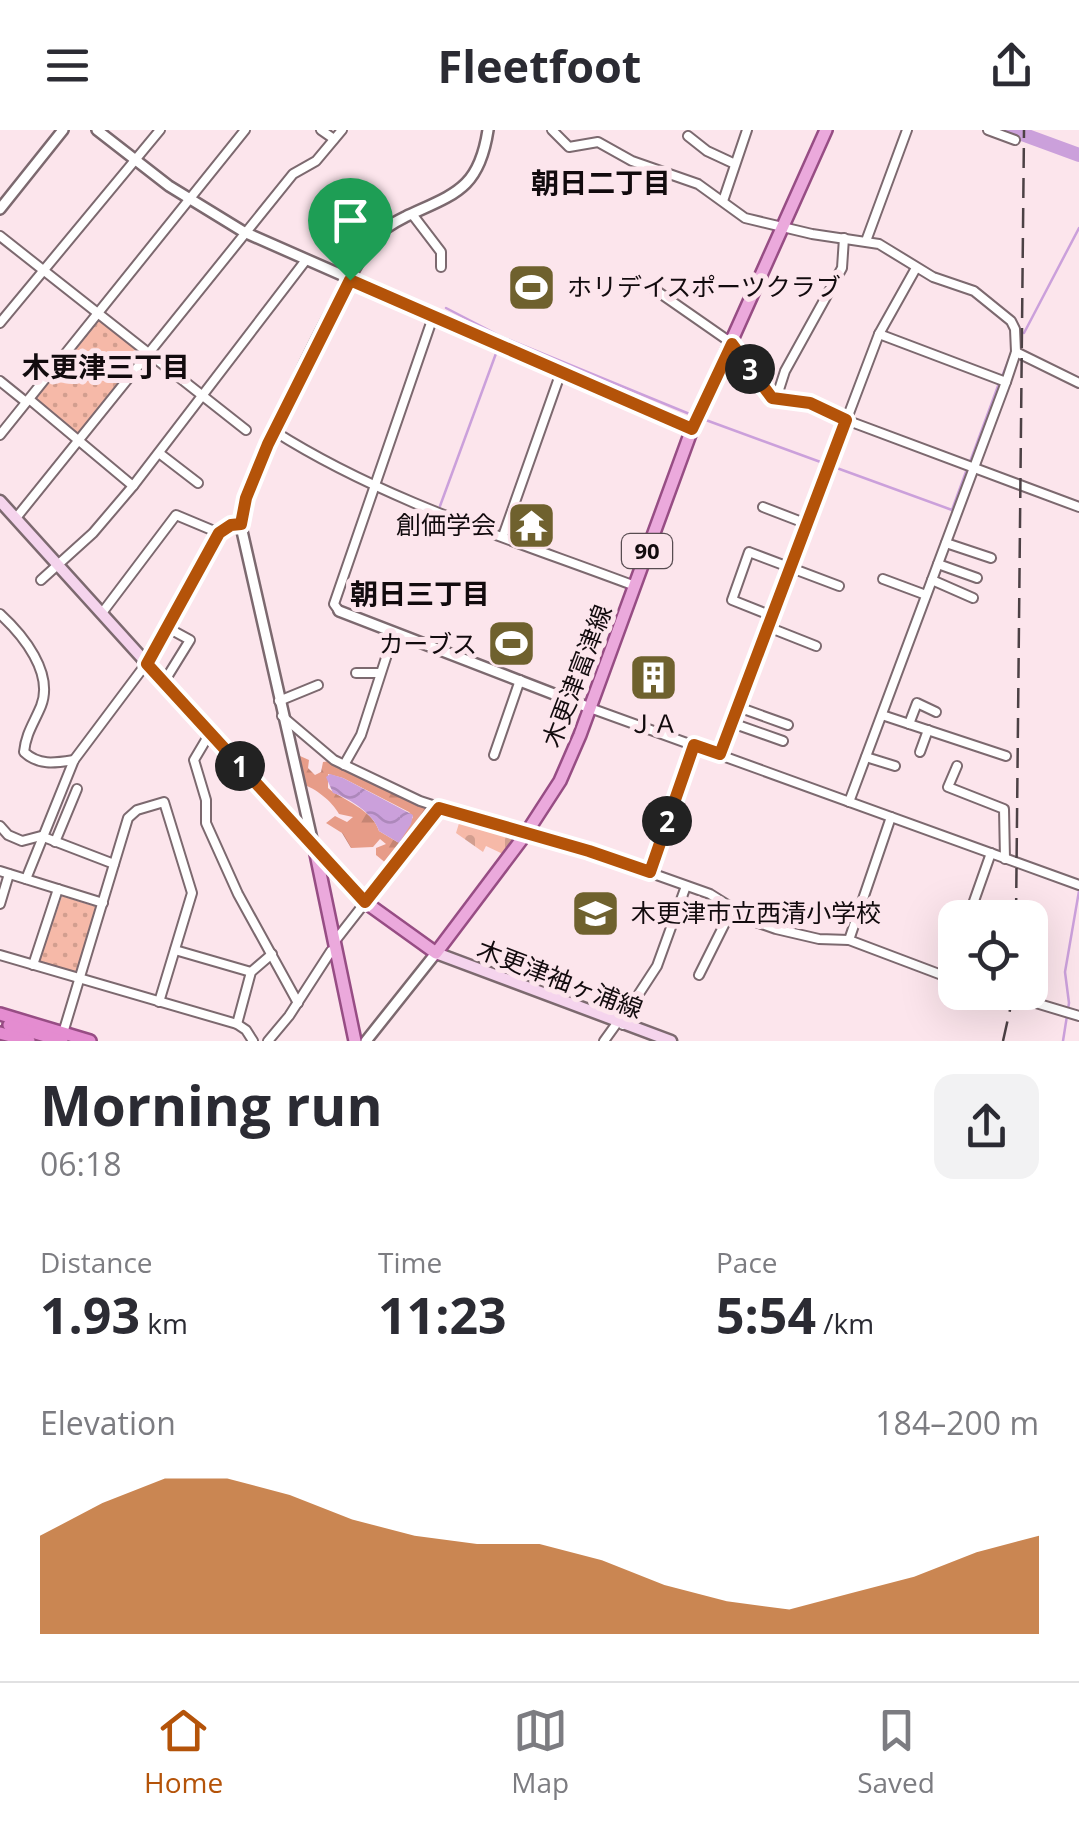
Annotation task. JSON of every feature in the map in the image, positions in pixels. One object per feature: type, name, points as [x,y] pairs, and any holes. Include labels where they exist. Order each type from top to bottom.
[{"type":"highway","points":[[0,1014],[63,1037]]},
{"type":"highway","points":[[0,1022],[35,1038]]},
{"type":"highway","points":[[0,1033],[90,1041]]},
{"type":"main road","name":"木更津富津線","points":[[436,953],[526,835],[560,781],[692,429],[826,130]]},
{"type":"main road","points":[[0,501],[365,902],[436,953]]},
{"type":"main road","points":[[314,848],[354,1041]]},
{"type":"main road","name":"木更津袖ヶ浦線","points":[[436,953],[670,1041]]},
{"type":"street","points":[[0,209],[63,130]]},
{"type":"street","points":[[97,130],[189,199],[244,232],[692,429]]},
{"type":"street","points":[[0,323],[160,130]]},
{"type":"street","points":[[0,435],[244,130]]},
{"type":"street","points":[[321,130],[334,139]]},
{"type":"street","points":[[16,518],[292,174],[316,161],[342,130]]},
{"type":"street","points":[[314,848],[241,524],[246,498],[274,431],[375,237],[391,224],[448,198],[470,182],[484,154],[488,130]]},
{"type":"street","points":[[552,130],[570,147],[598,142],[632,162],[698,184],[745,218],[866,241],[891,250],[916,268],[974,291],[1011,321],[1015,329],[1016,352],[1006,382],[848,802]]},
{"type":"street","points":[[598,142],[602,130]]},
{"type":"street","points":[[723,202],[748,130]]},
{"type":"street","points":[[866,241],[906,130]]},
{"type":"street","points":[[988,130],[1016,140]]},
{"type":"street","points":[[688,136],[706,151],[735,164]]},
{"type":"street","points":[[412,214],[441,252],[441,266]]},
{"type":"street","points":[[0,236],[246,430]]},
{"type":"street","points":[[776,399],[785,371],[842,268],[844,238]]},
{"type":"street","points":[[42,580],[93,533],[132,486],[306,260]]},
{"type":"street","points":[[720,754],[880,334],[916,268]]},
{"type":"street","points":[[654,288],[732,344],[764,390],[776,399],[810,403],[846,420],[1079,506]]},
{"type":"street","points":[[433,317],[334,604],[338,611],[590,708],[1079,885]]},
{"type":"street","points":[[880,334],[1006,382]]},
{"type":"street","points":[[1016,352],[1079,383]]},
{"type":"street","points":[[503,536],[561,372]]},
{"type":"street","points":[[0,381],[132,486]]},
{"type":"street","points":[[274,431],[315,457],[375,486],[635,586]]},
{"type":"street","points":[[159,453],[198,484]]},
{"type":"street","points":[[762,507],[807,524]]},
{"type":"street","points":[[102,613],[176,515],[219,533]]},
{"type":"street","points":[[26,879],[74,760],[147,664],[219,533],[241,524]]},
{"type":"street","points":[[946,542],[991,558]]},
{"type":"street","points":[[772,616],[732,600],[749,552],[839,586]]},
{"type":"street","points":[[938,564],[977,578]]},
{"type":"street","points":[[883,579],[926,595]]},
{"type":"street","points":[[932,580],[973,598]]},
{"type":"street","points":[[0,614],[26,644],[43,678],[43,701],[29,727],[24,752],[45,763],[74,760]]},
{"type":"street","points":[[768,627],[816,646]]},
{"type":"street","points":[[164,682],[190,640],[168,628]]},
{"type":"street","points":[[344,765],[361,735],[394,633]]},
{"type":"street","points":[[356,672],[380,672]]},
{"type":"street","points":[[494,754],[520,680]]},
{"type":"street","points":[[279,701],[318,685]]},
{"type":"street","points":[[909,724],[918,704],[936,712]]},
{"type":"street","points":[[738,708],[788,725]]},
{"type":"street","points":[[882,715],[1006,756]]},
{"type":"street","points":[[282,716],[344,765],[439,808],[650,872],[710,894],[752,921],[795,934],[849,940],[938,974]]},
{"type":"street","points":[[732,724],[783,742]]},
{"type":"street","points":[[920,752],[928,730]]},
{"type":"street","points":[[210,732],[194,760],[206,800],[206,823],[238,894],[298,1003]]},
{"type":"street","points":[[650,872],[694,745]]},
{"type":"street","points":[[866,756],[895,766]]},
{"type":"street","points":[[958,766],[948,787],[1004,809],[1006,858]]},
{"type":"street","points":[[56,842],[77,789]]},
{"type":"street","points":[[63,1037],[128,818],[137,810],[164,802],[192,893],[159,1002]]},
{"type":"street","points":[[268,1041],[365,902],[439,808]]},
{"type":"street","points":[[849,940],[891,817]]},
{"type":"street","points":[[0,826],[22,841],[42,836],[114,864]]},
{"type":"street","points":[[975,900],[992,854]]},
{"type":"street","points":[[0,904],[4,872],[103,903]]},
{"type":"street","points":[[604,1041],[620,1024],[657,966],[686,886]]},
{"type":"street","points":[[33,965],[58,889]]},
{"type":"street","points":[[699,975],[732,909]]},
{"type":"street","points":[[175,950],[251,972]]},
{"type":"street","points":[[366,1041],[436,953]]},
{"type":"street","points":[[236,1024],[251,972],[272,954]]},
{"type":"street","points":[[0,955],[236,1024],[253,1041]]},
{"type":"street","points":[[1048,1007],[1079,1016]]},
{"type":"green space","points":[[98,320],[141,352],[141,356],[79,435],[35,399]]},
{"type":"green space","points":[[300,756],[309,760],[308,768],[315,775],[321,772],[323,762],[330,761],[423,805],[430,818],[395,861],[387,864],[376,855],[376,848],[386,844],[380,839],[373,847],[351,848],[342,833],[326,823],[335,816],[347,822],[353,817],[339,814],[323,796],[302,784],[295,759]],"holes":[[[328,774],[409,812],[413,817],[399,843],[379,831],[364,811],[328,788]]]},
{"type":"green space","points":[[460,820],[511,833],[513,839],[503,854],[486,846],[483,852],[456,833]]},
{"type":"green space","points":[[62,896],[99,908],[78,976],[39,962]]},
{"type":"water","points":[[330,774],[413,815],[399,843],[379,831],[360,808],[333,793],[326,777]]},
{"type":"waterway","points":[[1011,130],[1079,155]]},
{"type":"waterway","points":[[1024,333],[1079,228]]},
{"type":"waterway","points":[[446,308],[502,337],[692,415]]},
{"type":"waterway","points":[[440,506],[498,348]]},
{"type":"waterway","points":[[1003,374],[1012,352]]},
{"type":"waterway","points":[[970,462],[998,386]]},
{"type":"waterway","points":[[703,419],[826,464]]},
{"type":"waterway","points":[[834,467],[952,510],[967,469]]},
{"type":"waterway","points":[[1063,1041],[1069,1003],[1065,972],[1079,891]]},
{"type":"railway","points":[[1016,900],[1024,130]]},
{"type":"railway","points":[[1003,1041],[1010,1010]]},
{"type":"place","name":"ホリデイスポーツクラブ","points":[[532,287]]},
{"type":"place","name":"創価学会","points":[[531,525]]},
{"type":"place","name":"カーブス","points":[[512,644]]},
{"type":"place","name":"ＪＡ","points":[[653,678]]},
{"type":"place","name":"木更津市立西清小学校","points":[[596,913]]},
{"type":"district","name":"朝日二丁目","points":[[601,183]]},
{"type":"district","name":"木更津三丁目","points":[[106,367]]},
{"type":"district","name":"朝日三丁目","points":[[420,594]]},
{"type":"route","points":[[350,280],[692,429],[732,344],[772,398],[810,403],[846,420],[720,754],[694,745],[650,872],[439,808],[365,902],[147,664],[219,533],[241,524],[246,498],[268,444],[350,280]]}]
